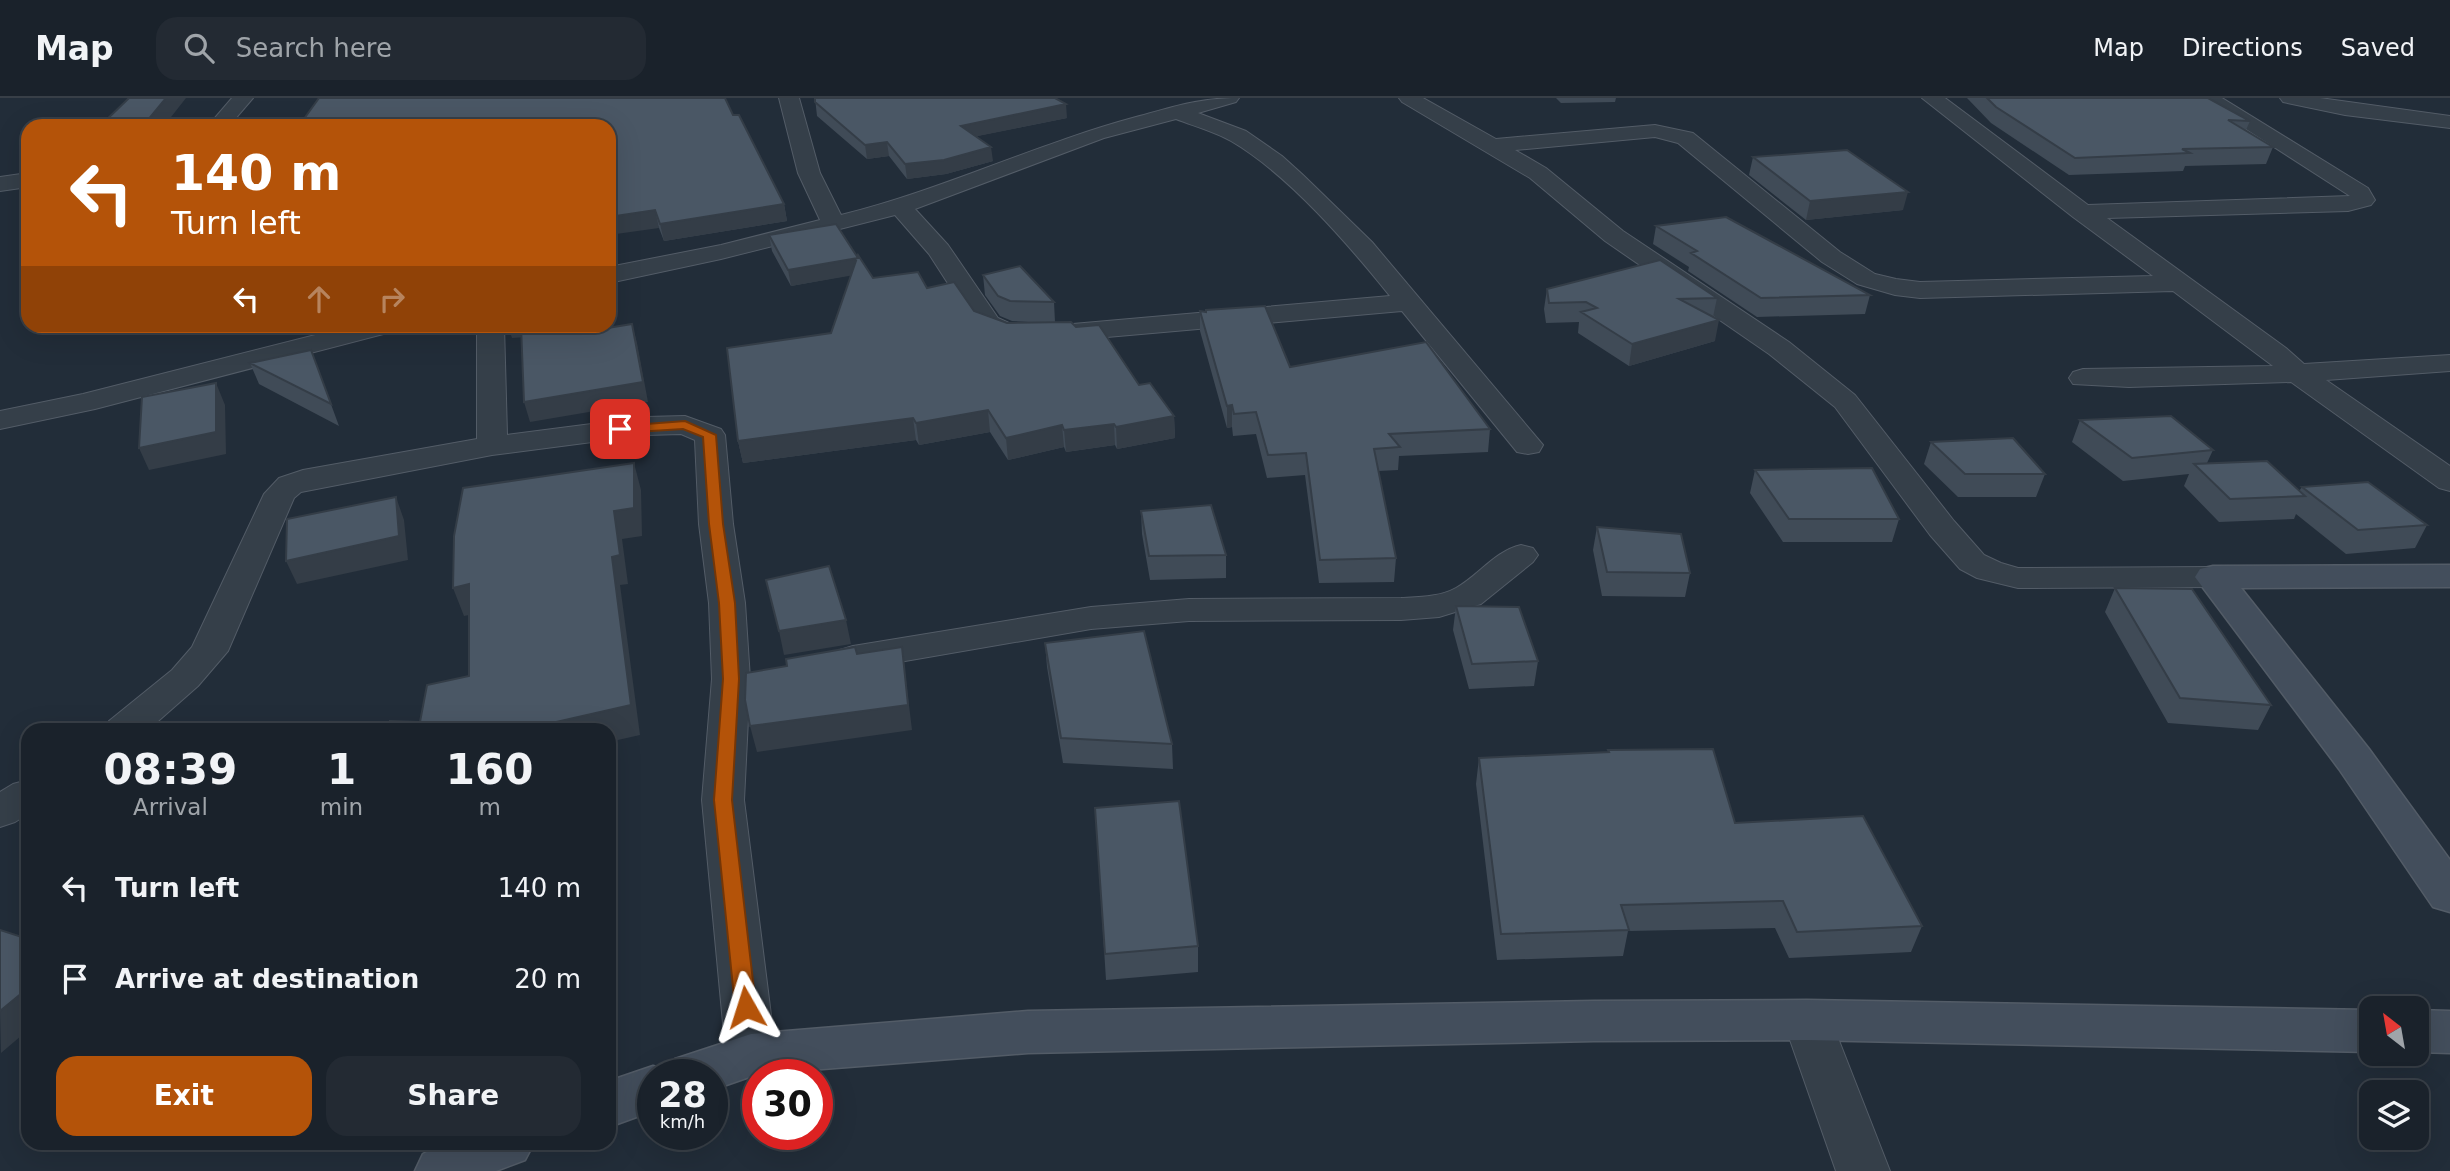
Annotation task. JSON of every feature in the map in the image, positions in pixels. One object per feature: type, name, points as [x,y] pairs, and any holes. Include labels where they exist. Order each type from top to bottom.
[{"type":"street","points":[[224,119],[243,98]]},
{"type":"street","points":[[789,98],[809,173],[834,224]]},
{"type":"street","points":[[616,273],[834,224],[900,206],[1097,134],[1229,98]]},
{"type":"street","points":[[1409,98],[1538,173],[1614,236],[1779,348],[1845,401],[1942,528],[1972,562],[1989,571],[2018,578],[2450,576]]},
{"type":"street","points":[[1932,98],[2027,167],[2081,212],[2276,354],[2299,375],[2450,481]]},
{"type":"street","points":[[2081,212],[2348,204],[2363,200],[2360,193],[2208,98]]},
{"type":"street","points":[[2290,98],[2450,122]]},
{"type":"street","points":[[1175,111],[1237,136],[1274,161],[1363,247],[1528,445]]},
{"type":"street","points":[[1493,146],[1655,131],[1685,138],[1831,257],[1866,279],[1895,287],[1920,290],[2180,283]]},
{"type":"street","points":[[0,184],[21,181]]},
{"type":"street","points":[[900,206],[939,250],[988,324],[1014,335],[1410,302]]},
{"type":"street","points":[[0,420],[85,403],[354,333]]},
{"type":"street","points":[[490,333],[492,446]]},
{"type":"street","points":[[2083,378],[2175,379],[2299,375],[2450,363]]},
{"type":"street","points":[[131,723],[185,678],[209,651],[280,494],[290,485],[303,480],[492,446],[646,426],[685,425],[710,435],[716,524],[727,603],[744,677],[723,800],[751,1055]]},
{"type":"street","points":[[824,663],[1090,618],[1189,610],[1401,609],[1439,606],[1468,596],[1521,555]]},
{"type":"street","points":[[2213,576],[2354,759],[2450,895]]},
{"type":"street","points":[[0,812],[21,798]]},
{"type":"street","points":[[1807,1020],[1863,1171]]},
{"type":"street","points":[[728,1063],[751,1055],[1028,1032],[1594,1021],[1807,1020],[2359,1031]]},
{"type":"street","points":[[2429,1031],[2450,1032]]},
{"type":"street","points":[[616,1101],[637,1094]]},
{"type":"street","points":[[443,1171],[487,1150]]},
{"type":"building","points":[[129,98],[166,98],[149,119],[107,119]]},
{"type":"building","points":[[319,98],[725,98],[733,115],[739,115],[784,204],[660,224],[655,210],[616,216],[616,119],[304,119]]},
{"type":"building","points":[[815,98],[1055,98],[1066,104],[961,126],[991,147],[944,160],[905,164],[887,142],[865,145],[815,102]]},
{"type":"building","points":[[1987,98],[2208,98],[2250,121],[2228,120],[2273,147],[2182,149],[2190,153],[2075,158],[1996,107]]},
{"type":"building","points":[[1847,150],[1908,192],[1810,201],[1753,157]]},
{"type":"building","points":[[1726,217],[1870,295],[1761,298],[1691,253],[1697,251],[1656,226]]},
{"type":"building","points":[[836,224],[858,258],[788,270],[769,235]]},
{"type":"building","points":[[858,255],[873,278],[918,272],[927,288],[954,282],[974,311],[1007,323],[1071,322],[1076,327],[1099,325],[1139,385],[1150,383],[1174,416],[1116,427],[1114,424],[1064,430],[1062,425],[1006,438],[988,410],[916,423],[913,418],[738,441],[727,348],[831,333]]},
{"type":"building","points":[[1660,260],[1717,298],[1679,299],[1719,320],[1632,344],[1581,312],[1597,308],[1586,302],[1549,303],[1547,289]]},
{"type":"building","points":[[1020,266],[1054,302],[1010,301],[998,296],[983,275]]},
{"type":"building","points":[[1265,306],[1290,367],[1426,342],[1490,429],[1389,434],[1400,447],[1374,449],[1396,558],[1320,560],[1306,453],[1268,455],[1256,412],[1234,414],[1232,405],[1227,406],[1200,311]]},
{"type":"building","points":[[632,324],[643,382],[524,402],[521,333],[616,333],[616,327]]},
{"type":"building","points":[[311,350],[331,404],[250,363]]},
{"type":"building","points":[[216,383],[216,432],[139,448],[142,397]]},
{"type":"building","points":[[2171,416],[2213,450],[2132,458],[2080,420]]},
{"type":"building","points":[[2013,438],[2045,474],[1965,474],[1931,442]]},
{"type":"building","points":[[2267,461],[2305,496],[2230,499],[2194,464]]},
{"type":"building","points":[[634,463],[634,508],[614,511],[620,555],[612,557],[631,705],[552,723],[390,723],[420,722],[427,685],[469,676],[469,584],[453,588],[454,536],[463,488]]},
{"type":"building","points":[[1872,468],[1899,519],[1789,519],[1755,470]]},
{"type":"building","points":[[2368,482],[2427,525],[2358,530],[2302,487]]},
{"type":"building","points":[[396,497],[399,536],[286,561],[287,519]]},
{"type":"building","points":[[1211,505],[1226,555],[1149,556],[1141,511]]},
{"type":"building","points":[[1597,527],[1681,534],[1690,573],[1607,572]]},
{"type":"building","points":[[829,566],[846,620],[779,631],[766,580]]},
{"type":"building","points":[[2115,588],[2192,589],[2271,705],[2180,698]]},
{"type":"building","points":[[1456,606],[1519,607],[1538,661],[1472,664]]},
{"type":"building","points":[[1144,631],[1172,744],[1061,738],[1045,643]]},
{"type":"building","points":[[855,647],[857,654],[902,647],[908,705],[750,726],[745,700],[746,673],[787,666],[786,659]]},
{"type":"building","points":[[1713,749],[1735,823],[1863,816],[1922,926],[1797,932],[1783,901],[1621,905],[1629,930],[1501,934],[1479,758],[1609,752],[1608,750]]},
{"type":"building","points":[[1179,801],[1198,946],[1105,954],[1095,808]]},
{"type":"building","points":[[0,930],[21,937],[21,994],[0,1011]]},
{"type":"route","points":[[620,429],[685,425],[710,435],[716,524],[727,603],[731,679],[723,800],[746,1007]]}]
